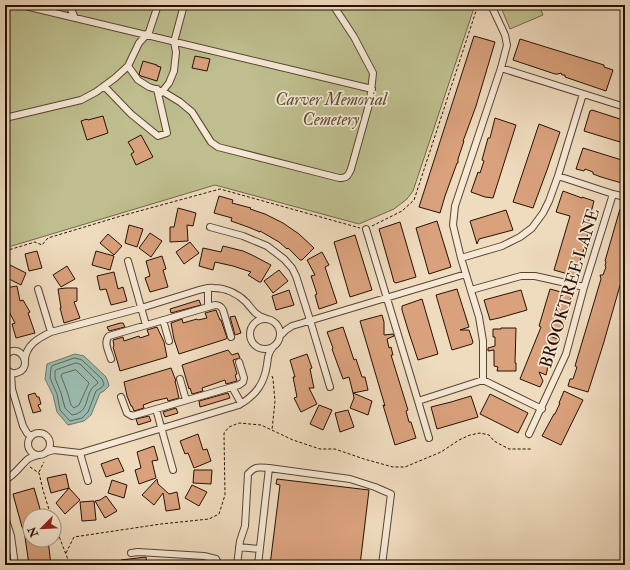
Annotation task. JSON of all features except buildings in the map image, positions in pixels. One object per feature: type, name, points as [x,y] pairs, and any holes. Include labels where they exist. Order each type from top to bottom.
[{"type":"street","points":[[21,5],[372,89]]},
{"type":"street","points":[[69,5],[75,18]]},
{"type":"street","points":[[5,118],[81,100],[96,92],[128,66],[139,43],[149,32],[158,5]]},
{"type":"street","points":[[159,92],[168,83],[174,71],[176,52],[174,42],[184,5]]},
{"type":"street","points":[[128,66],[138,80],[180,102],[192,112],[211,142],[218,147],[344,178],[348,176],[351,169],[370,101],[373,73],[354,37],[333,5]]},
{"type":"street","points":[[483,380],[483,341],[479,317],[461,258],[453,225],[455,206],[501,68],[507,45],[491,5]]},
{"type":"street","points":[[501,68],[625,107]]},
{"type":"street","points":[[104,86],[131,114],[158,136],[167,133],[159,92]]},
{"type":"street","points":[[461,258],[502,246],[520,237],[532,228],[543,213],[549,201],[584,94]]},
{"type":"street","points":[[558,176],[625,197]]},
{"type":"street","name":"BROOKTREE LANE","points":[[529,434],[542,409],[566,354],[584,287],[613,194]]},
{"type":"street","points":[[210,227],[243,236],[267,246],[284,259],[292,268],[296,276],[330,387]]},
{"type":"street","points":[[366,229],[428,438]]},
{"type":"street","points":[[128,262],[146,325]]},
{"type":"street","points":[[277,325],[282,327],[292,326],[466,274]]},
{"type":"street","points":[[471,290],[522,276],[535,276],[584,287]]},
{"type":"street","points":[[208,288],[208,307]]},
{"type":"street","points":[[5,368],[11,373],[15,373],[24,368],[26,352],[39,339],[51,332],[208,288],[220,288],[236,294],[246,302],[254,313],[274,321],[280,329],[278,342],[268,354],[265,376],[259,389],[252,396],[241,403],[233,407],[80,453],[54,450],[26,461]]},
{"type":"street","points":[[38,289],[51,332]]},
{"type":"street","points":[[111,359],[106,342],[109,336],[215,305],[221,306],[223,310],[231,337]]},
{"type":"street","points":[[254,313],[253,323],[250,329],[250,340],[254,345],[260,348],[266,349],[273,347]]},
{"type":"street","points":[[253,323],[265,318]]},
{"type":"street","points":[[163,320],[169,341]]},
{"type":"street","points":[[280,336],[292,326]]},
{"type":"street","points":[[5,355],[9,352],[30,347]]},
{"type":"street","points":[[260,348],[267,357]]},
{"type":"street","points":[[14,351],[23,355],[25,360]]},
{"type":"street","points":[[121,397],[127,414],[132,416],[239,385],[243,382],[244,378],[239,362]]},
{"type":"street","points":[[11,373],[12,389],[18,411],[23,426],[31,436]]},
{"type":"street","points":[[180,379],[186,400]]},
{"type":"street","points":[[418,401],[483,380],[542,409]]},
{"type":"street","points":[[232,387],[241,403]]},
{"type":"street","points":[[156,409],[173,470]]},
{"type":"street","points":[[38,455],[30,450],[28,442],[31,436],[39,433],[44,434],[53,448],[59,451]]},
{"type":"street","points":[[47,452],[49,442]]},
{"type":"street","points":[[5,480],[19,470],[26,461],[30,450]]},
{"type":"street","points":[[80,453],[88,481]]},
{"type":"street","points":[[237,565],[240,541],[245,526],[248,474],[252,469],[258,467],[350,479],[391,494],[382,565]]},
{"type":"street","points":[[258,565],[268,468]]},
{"type":"street","points":[[5,516],[11,536],[15,565]]},
{"type":"street","points":[[239,547],[259,549]]},
{"type":"street","points":[[132,553],[138,552],[204,556],[216,559],[219,565]]},
{"type":"path","points":[[5,252],[35,242],[42,245],[48,238],[220,189],[366,229],[402,211],[414,200],[477,8],[484,5]]},
{"type":"path","points":[[267,368],[273,378],[275,401],[272,431]]},
{"type":"path","points":[[26,461],[39,473],[49,508]]},
{"type":"path","points":[[39,473],[44,462]]},
{"type":"path","points":[[62,544],[70,565]]},
{"type":"green space","name":"Carver Memorial Cemetery","points":[[5,5],[475,5],[413,191],[407,199],[394,209],[359,224],[215,185],[5,248]]},
{"type":"green space","points":[[500,5],[539,5],[543,15],[510,29]]},
{"type":"water","points":[[75,354],[84,356],[106,377],[109,386],[100,393],[91,415],[84,421],[68,425],[57,412],[53,395],[45,379],[47,364]]}]
